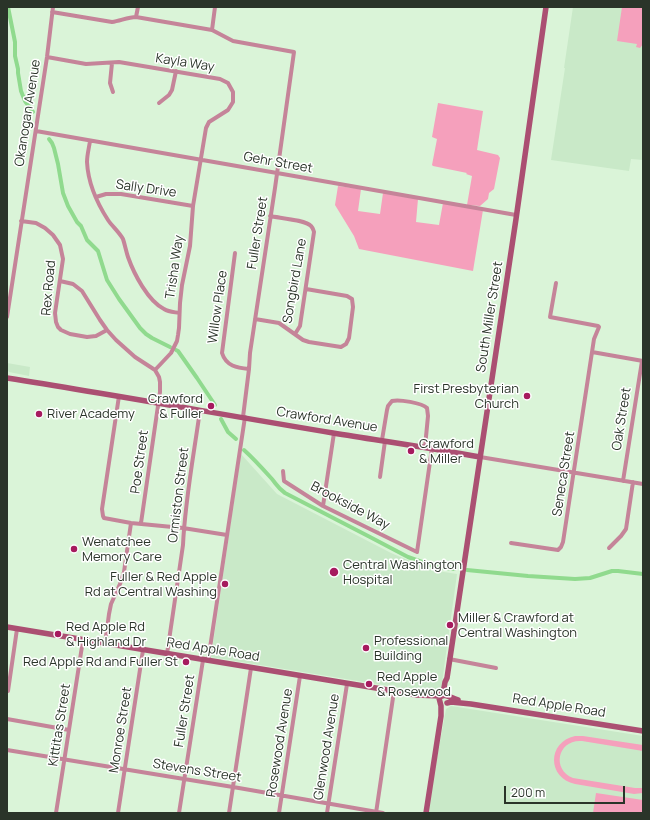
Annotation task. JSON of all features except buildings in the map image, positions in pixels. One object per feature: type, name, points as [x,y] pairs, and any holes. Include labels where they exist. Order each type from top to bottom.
[{"type":"street","points":[[136,17],[138,7]]},
{"type":"street","points":[[52,9],[112,22],[136,17],[212,30],[215,7]]},
{"type":"street","name":"South Miller Street","points":[[426,813],[441,716],[440,699],[447,678],[450,659],[546,7]]},
{"type":"street","name":"Okanogan Avenue","points":[[7,317],[47,57],[52,9]]},
{"type":"street","name":"Fuller Street","points":[[179,813],[227,535],[244,417],[250,353],[294,52],[233,41],[212,30]]},
{"type":"street","name":"Kayla Way","points":[[47,57],[86,64],[119,62],[220,79],[228,83],[233,92],[233,102],[228,110],[209,122],[206,128],[201,160]]},
{"type":"street","points":[[112,62],[110,83],[113,92]]},
{"type":"street","points":[[159,103],[169,95],[172,90],[176,71]]},
{"type":"street","name":"Gehr Street","points":[[36,131],[516,215]]},
{"type":"street","points":[[90,141],[87,163],[90,181],[106,217],[121,237],[132,265],[147,293],[163,308],[179,313]]},
{"type":"street","name":"Trisha Way","points":[[155,370],[171,353],[179,328],[179,313],[184,272],[190,246],[193,206],[201,160]]},
{"type":"street","name":"Sally Drive","points":[[96,197],[106,194],[121,194],[193,206]]},
{"type":"street","name":"Songbird Lane","points":[[270,216],[304,222],[311,225],[314,232],[300,323],[295,334]]},
{"type":"street","name":"Rex Road","points":[[21,221],[36,223],[45,228],[53,235],[60,245],[63,259],[55,318],[61,330],[70,334],[86,337],[96,336],[107,330]]},
{"type":"street","name":"Willow Place","points":[[235,253],[222,353],[226,361],[232,366],[249,369]]},
{"type":"street","points":[[60,281],[73,284],[82,291],[107,330],[127,350],[155,370]]},
{"type":"street","name":"Seneca Street","points":[[511,543],[558,550],[561,548],[563,542],[594,339],[599,327],[550,317],[556,283]]},
{"type":"street","points":[[255,319],[279,323],[306,341],[339,347],[343,346],[348,342],[353,307],[352,299],[347,296],[306,289]]},
{"type":"street","points":[[592,352],[642,361]]},
{"type":"street","name":"Oak Street","points":[[623,480],[642,361]]},
{"type":"street","name":"Poe Street","points":[[141,523],[160,382],[155,370]]},
{"type":"street","name":"Crawford Avenue","points":[[7,378],[643,484]]},
{"type":"street","points":[[119,396],[102,513],[104,518],[131,523],[184,528],[227,535]]},
{"type":"street","points":[[380,477],[388,406],[392,401],[422,405],[427,408],[428,416],[425,447]]},
{"type":"street","name":"Ormiston Street","points":[[167,654],[183,545],[200,410]]},
{"type":"street","points":[[323,506],[334,433]]},
{"type":"street","name":"Brookside Way","points":[[282,470],[284,481],[323,506],[417,552],[432,448]]},
{"type":"street","points":[[609,548],[622,536],[626,529],[634,482]]},
{"type":"street","points":[[105,644],[110,608],[124,572],[131,523]]},
{"type":"street","name":"Red Apple Road","points":[[7,628],[440,699]]},
{"type":"street","points":[[8,690],[17,629]]},
{"type":"street","name":"Kittitas Street","points":[[56,813],[83,640]]},
{"type":"street","name":"Monroe Street","points":[[118,813],[143,650]]},
{"type":"street","points":[[450,659],[496,668]]},
{"type":"street","points":[[229,813],[251,668]]},
{"type":"street","name":"Rosewood Avenue","points":[[279,813],[300,676]]},
{"type":"street","name":"South Miller Street","points":[[447,678],[447,696]]},
{"type":"street","name":"Glenwood Avenue","points":[[327,813],[347,684]]},
{"type":"street","points":[[376,812],[394,691]]},
{"type":"street","points":[[442,695],[447,696],[447,703],[442,704],[440,699],[442,695]]},
{"type":"street","name":"Red Apple Road","points":[[447,696],[471,704]]},
{"type":"street","name":"South Miller Street","points":[[441,716],[447,703]]},
{"type":"street","name":"Red Apple Road","points":[[447,703],[471,704],[643,730]]},
{"type":"street","points":[[7,719],[69,730]]},
{"type":"street","name":"Stevens Street","points":[[7,750],[383,813]]},
{"type":"shaded area","points":[[573,7],[643,7],[643,160],[631,159],[629,171],[551,160]]},
{"type":"shaded area","points":[[622,7],[643,7],[643,44],[640,48],[636,47],[637,44],[617,41]]},
{"type":"shaded area","points":[[438,103],[483,111],[477,150],[498,155],[500,158],[494,189],[489,193],[488,199],[480,206],[467,205],[472,176],[466,174],[467,173],[432,165],[437,139],[432,137]]},
{"type":"shaded area","points":[[338,186],[361,189],[358,211],[380,214],[383,193],[418,199],[416,222],[439,225],[443,203],[483,210],[473,271],[359,249],[354,236],[335,205]]},
{"type":"shaded area","points":[[7,363],[30,367],[29,376],[9,372],[7,369]]},
{"type":"shaded area","name":"Central Washington Hospital","points":[[241,454],[277,494],[391,553],[431,570],[457,574],[441,690],[438,694],[211,657]]},
{"type":"shaded area","points":[[451,706],[643,736],[643,813],[427,813],[446,709]]},
{"type":"shaded area","points":[[575,736],[643,745],[643,751],[582,741],[574,742],[567,745],[563,749],[560,755],[560,762],[566,774],[573,778],[643,788],[643,793],[634,794],[575,784],[559,775],[555,768],[555,752],[559,745]]},
{"type":"shaded area","points":[[596,793],[643,800],[643,813],[593,813]]},
{"type":"waterway","points":[[8,7],[15,42],[15,56],[21,91],[25,101],[33,112]]},
{"type":"waterway","points":[[49,139],[54,148],[63,193],[68,206],[81,226],[87,240],[98,251],[107,280],[140,328],[152,338],[170,347]]},
{"type":"waterway","points":[[176,350],[215,405]]},
{"type":"waterway","points":[[221,419],[228,432],[236,439]]},
{"type":"waterway","points":[[244,450],[285,493],[408,557],[436,567],[455,569]]},
{"type":"waterway","points":[[467,570],[575,579],[590,578],[612,571],[643,574]]},
{"type":"place","name":"First Presbyterian Church","points":[[527,396]]},
{"type":"place","name":"Crawford & Fuller","points":[[211,406]]},
{"type":"place","name":"River Academy","points":[[39,414]]},
{"type":"place","name":"Crawford & Miller","points":[[411,451]]},
{"type":"place","name":"Wenatchee Memory Care","points":[[74,549]]},
{"type":"place","name":"Central Washington Hospital","points":[[334,572]]},
{"type":"place","name":"Fuller & Red Apple Rd at Central Washing","points":[[225,584]]},
{"type":"place","name":"Miller & Crawford at Central Washington","points":[[450,625]]},
{"type":"place","name":"Red Apple Rd & Highland Dr","points":[[58,634]]},
{"type":"place","name":"Professional Building","points":[[366,648]]},
{"type":"place","name":"Red Apple Rd and Fuller St","points":[[186,662]]},
{"type":"place","name":"Red Apple & Rosewood","points":[[369,684]]}]
